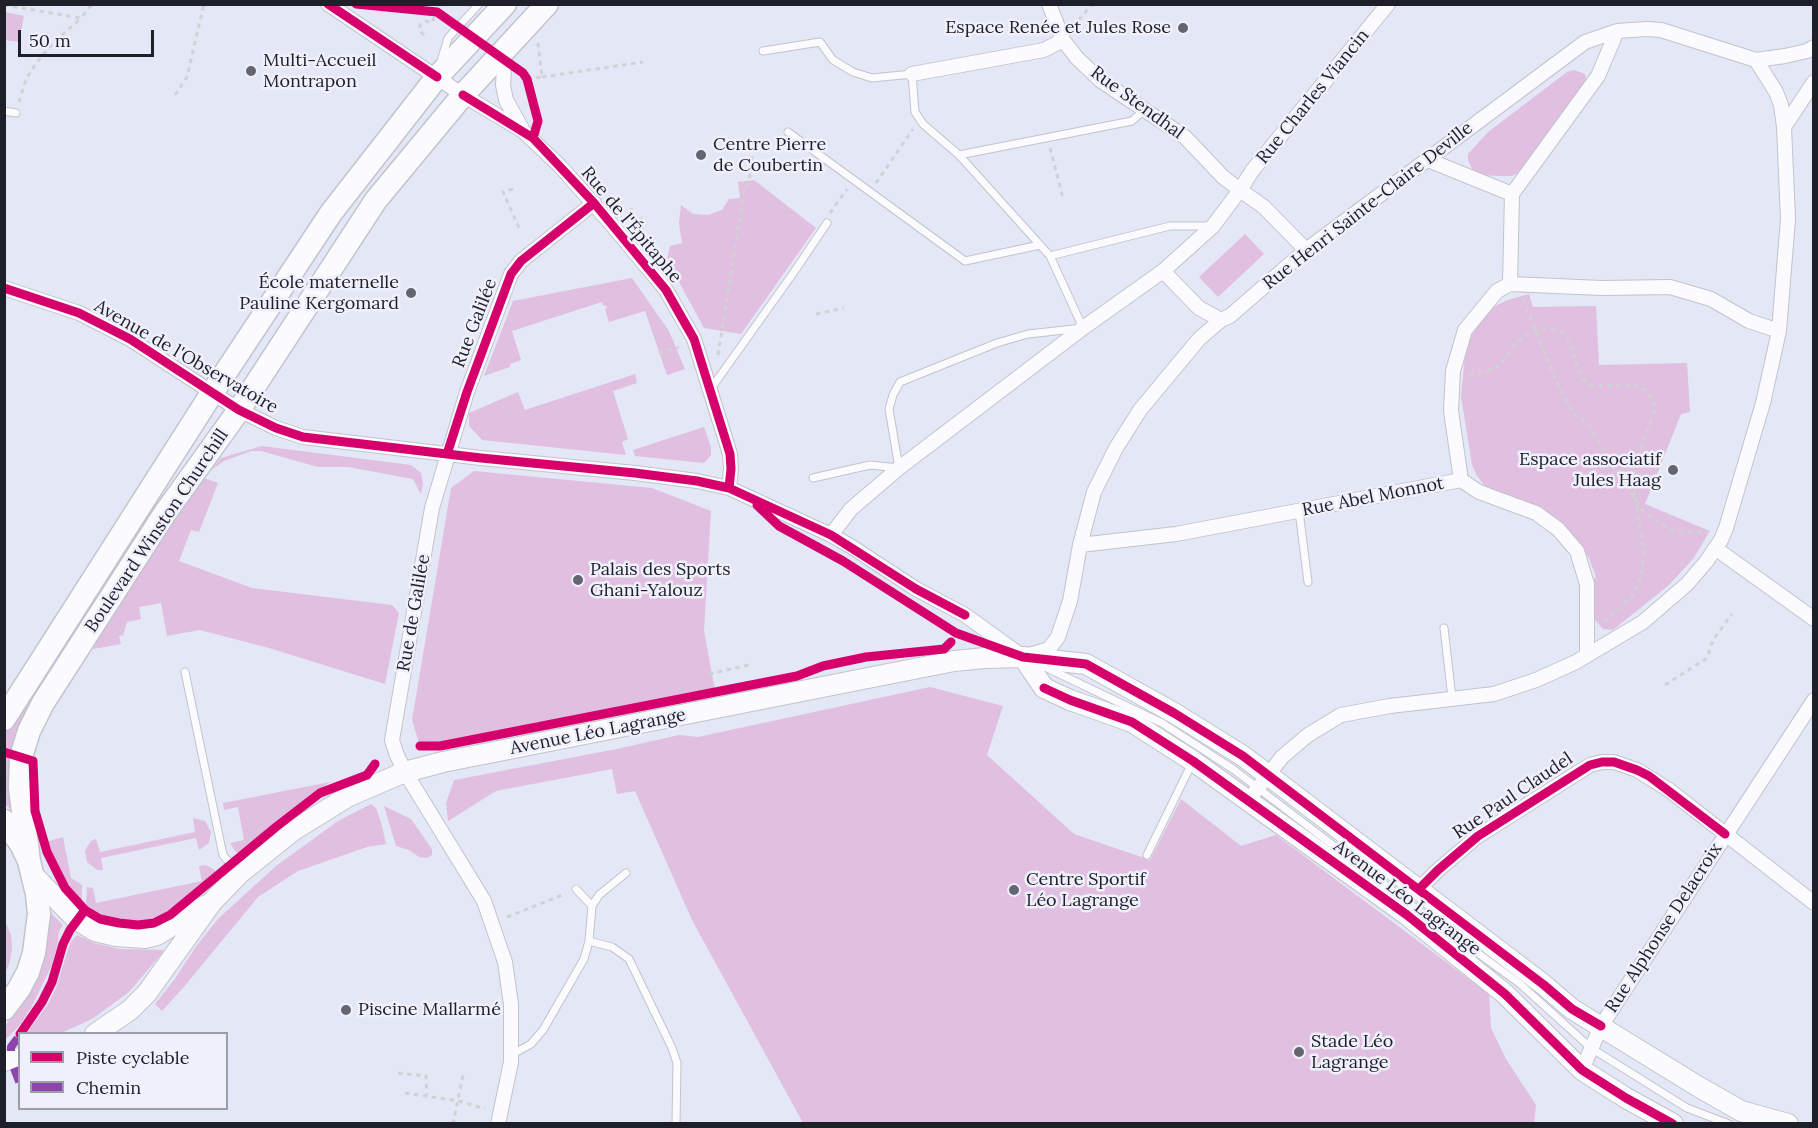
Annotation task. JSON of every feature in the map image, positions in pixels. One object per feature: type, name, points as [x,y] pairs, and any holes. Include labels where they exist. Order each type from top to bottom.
[{"type":"main road","name":"Boulevard Winston Churchill","points":[[4,719],[212,393],[331,213],[437,77],[505,4]]},
{"type":"main road","name":"Boulevard Winston Churchill","points":[[4,1010],[19,989],[34,953],[39,914],[20,788],[21,757],[32,724],[165,513],[239,410],[376,200],[463,95],[548,4]]},
{"type":"main road","name":"Avenue Léo Lagrange","points":[[1023,657],[1044,688],[1070,700],[1132,722],[1193,761],[1257,788],[1419,890],[1572,1009],[1699,1088],[1741,1111],[1788,1124]]},
{"type":"main road","name":"Avenue Léo Lagrange","points":[[98,1032],[130,1010],[147,993],[212,902],[239,874],[294,830],[348,796],[405,772],[443,762],[954,661],[1023,657],[1086,664],[1174,713],[1243,756],[1257,788],[1407,915],[1505,994],[1582,1070],[1673,1124]]},
{"type":"main road","points":[[4,820],[21,844],[31,868]]},
{"type":"main road","name":"Avenue Léo Lagrange","points":[[31,868],[77,920],[95,931],[116,936],[145,938],[157,935],[212,902]]},
{"type":"street","name":"Rue de l'Épitaphe","points":[[328,4],[463,95],[523,130],[594,203],[666,290],[694,339],[730,454],[729,488]]},
{"type":"street","name":"Rue Stendhal","points":[[1049,4],[1063,40],[1077,58],[1100,80],[1185,137],[1223,177],[1264,207],[1306,250]]},
{"type":"street","name":"Rue Charles Viancin","points":[[1163,271],[1213,226],[1252,171],[1388,4]]},
{"type":"street","name":"Rue Henri Sainte-Claire Deville","points":[[1023,657],[1049,648],[1058,637],[1070,601],[1080,545],[1094,492],[1140,410],[1199,339],[1221,320],[1230,316],[1306,250],[1585,42],[1617,32],[1661,30],[1756,60],[1785,56],[1814,47]]},
{"type":"street","points":[[1515,285],[1512,194],[1598,76],[1617,32]]},
{"type":"street","points":[[912,74],[1044,50],[1063,40]]},
{"type":"street","name":"Rue de l'Épitaphe","points":[[505,51],[503,84],[506,100],[523,130]]},
{"type":"street","points":[[1257,788],[1282,757],[1308,735],[1341,715],[1390,706],[1494,694],[1536,680],[1587,655],[1643,622],[1670,600],[1688,584],[1715,548],[1726,528],[1763,403],[1779,331],[1788,219],[1784,127],[1776,92],[1756,60]]},
{"type":"street","points":[[1784,127],[1814,82]]},
{"type":"street","points":[[1428,160],[1512,194]]},
{"type":"street","name":"Rue Galilée","points":[[447,454],[467,392],[511,274],[521,261],[594,203]]},
{"type":"street","points":[[831,535],[851,509],[898,468],[1083,328],[1163,271],[1199,308],[1221,320]]},
{"type":"street","points":[[1461,480],[1451,411],[1452,376],[1465,330],[1497,291],[1515,285],[1601,288],[1670,287],[1711,299],[1749,321],[1779,331]]},
{"type":"street","name":"Avenue de l'Observatoire","points":[[4,288],[79,313],[130,339],[239,410],[276,428],[303,437],[635,473],[697,481],[729,488],[831,535],[916,589],[965,615],[1023,657]]},
{"type":"street","name":"Rue de Galilée","points":[[447,454],[432,508],[392,740],[405,772],[484,901],[505,962],[511,1004],[511,1055],[498,1124]]},
{"type":"street","name":"Rue Abel Monnot","points":[[1080,545],[1176,534],[1461,480],[1479,492],[1536,513],[1558,529],[1577,551],[1587,584],[1587,655]]},
{"type":"street","points":[[1715,548],[1814,619]]},
{"type":"street","name":"Rue Alphonse Delacroix","points":[[1582,1070],[1601,1026],[1814,700]]},
{"type":"street","name":"Rue Paul Claudel","points":[[1419,890],[1438,870],[1479,836],[1590,765],[1614,762],[1643,773],[1669,790],[1814,903]]},
{"type":"lane","points":[[437,77],[448,38],[478,4]]},
{"type":"lane","points":[[763,51],[820,42],[833,60],[853,72],[872,78],[912,74],[915,112],[923,124],[959,155],[1050,256],[1083,328],[1018,337],[965,355],[900,382],[892,395],[889,409],[898,468],[870,465],[813,478]]},
{"type":"lane","points":[[959,155],[1132,121],[1144,110]]},
{"type":"lane","points":[[4,111],[16,113]]},
{"type":"lane","points":[[788,132],[965,261],[1040,245]]},
{"type":"lane","points":[[710,390],[826,222]]},
{"type":"lane","points":[[1050,256],[1170,226],[1213,226]]},
{"type":"lane","name":"Avenue de l'Observatoire","points":[[746,495],[779,526],[843,561],[956,633],[1023,657]]},
{"type":"lane","points":[[1299,511],[1308,582]]},
{"type":"lane","points":[[1444,628],[1452,698]]},
{"type":"lane","name":"Avenue Léo Lagrange","points":[[1023,657],[1162,723],[1233,769],[1410,904],[1519,982],[1591,1048],[1687,1108],[1729,1124]]},
{"type":"lane","points":[[185,672],[224,855],[239,874]]},
{"type":"lane","points":[[1147,855],[1193,761]]},
{"type":"lane","points":[[511,1055],[533,1042],[543,1029],[584,959],[589,941],[592,906],[599,895],[626,873]]},
{"type":"lane","points":[[576,889],[592,906]]},
{"type":"lane","points":[[589,941],[612,947],[629,959],[672,1048],[677,1063],[676,1124]]},
{"type":"path","points":[[16,113],[26,79],[36,62],[81,18],[92,4]]},
{"type":"path","points":[[175,95],[187,77],[204,4]]},
{"type":"path","points":[[424,35],[420,31],[420,24],[426,21],[431,23],[443,4]]},
{"type":"path","points":[[1063,40],[1092,4]]},
{"type":"path","points":[[4,5],[81,18]]},
{"type":"path","points":[[537,39],[542,77]]},
{"type":"path","points":[[526,79],[643,62]]},
{"type":"path","points":[[870,192],[915,126]]},
{"type":"path","points":[[1048,138],[1064,198]]},
{"type":"path","points":[[716,366],[753,148]]},
{"type":"path","points":[[826,222],[854,180]]},
{"type":"path","points":[[513,189],[503,192],[519,228]]},
{"type":"path","points":[[631,208],[633,220],[641,219],[643,239]]},
{"type":"path","points":[[1515,285],[1556,381],[1574,414],[1588,424],[1635,499],[1647,514],[1670,530],[1711,533]]},
{"type":"path","points":[[816,314],[844,308]]},
{"type":"path","points":[[1452,376],[1484,372],[1499,366],[1519,340],[1535,330],[1552,328],[1560,331],[1568,339],[1577,369],[1582,379],[1590,385],[1640,387],[1648,392],[1654,402],[1654,412],[1635,470],[1635,499],[1644,551],[1640,583],[1631,598],[1597,629]]},
{"type":"path","points":[[659,353],[679,347]]},
{"type":"path","points":[[1665,686],[1707,658],[1713,640],[1732,614]]},
{"type":"path","points":[[709,674],[753,664]]},
{"type":"path","points":[[505,917],[576,889]]},
{"type":"path","points":[[398,1073],[426,1077],[427,1095]]},
{"type":"path","points":[[453,1124],[463,1075]]},
{"type":"path","points":[[405,1093],[459,1101],[487,1109]]},
{"type":"shaded area","points":[[5,12],[24,16],[19,42],[5,40]]},
{"type":"shaded area","points":[[1574,70],[1585,74],[1587,84],[1520,172],[1512,176],[1498,176],[1483,175],[1472,169],[1468,154],[1488,132],[1567,72]]},
{"type":"shaded area","points":[[754,180],[816,228],[741,334],[704,328],[667,260],[670,246],[682,243],[679,223],[681,205],[693,214],[708,215],[722,210],[729,199],[740,198],[738,182]]},
{"type":"shaded area","points":[[1245,234],[1264,254],[1218,297],[1199,277]]},
{"type":"shaded area","points":[[632,278],[669,331],[685,369],[667,375],[645,311],[609,322],[606,305],[603,306],[602,302],[512,331],[521,360],[510,364],[510,367],[484,376],[513,301]]},
{"type":"shaded area","points":[[1529,294],[1533,307],[1596,306],[1599,365],[1687,363],[1690,412],[1681,414],[1645,504],[1710,531],[1693,559],[1669,585],[1613,630],[1603,629],[1595,620],[1590,582],[1596,577],[1589,558],[1575,539],[1486,487],[1472,465],[1461,397],[1466,345],[1482,319],[1493,307]]},
{"type":"shaded area","points":[[635,374],[637,383],[613,391],[628,439],[622,442],[626,455],[482,440],[469,426],[469,413],[518,392],[525,410]]},
{"type":"shaded area","points":[[704,427],[711,447],[711,455],[704,463],[635,456],[633,450]]},
{"type":"shaded area","points":[[262,446],[411,465],[421,473],[423,484],[421,494],[413,479],[348,467],[318,467],[261,451],[251,451],[224,461],[210,471],[221,458]]},
{"type":"shaded area","name":"Palais des Sports Ghani-Yalouz","points":[[474,471],[652,488],[711,511],[704,631],[715,690],[581,718],[420,746],[412,720],[451,488]]},
{"type":"shaded area","points":[[204,478],[218,483],[199,532],[191,530],[179,561],[252,588],[392,605],[399,613],[385,684],[269,648],[200,630],[167,636],[161,603],[139,607],[141,619],[127,622],[123,635],[119,636],[121,644],[93,649],[170,527]]},
{"type":"shaded area","name":"Centre Sportif Léo Lagrange","points":[[930,687],[1003,706],[987,755],[1074,834],[1150,860],[1181,799],[1241,846],[1276,835],[1489,994],[1491,1028],[1506,1059],[1536,1105],[1534,1123],[803,1123],[692,920],[635,791],[617,794],[612,769],[496,791],[448,821],[446,803],[454,780],[679,735],[698,737]]},
{"type":"shaded area","points":[[31,697],[19,730],[11,810],[5,804],[4,730]]},
{"type":"shaded area","points":[[330,782],[272,826],[241,854],[235,851],[230,843],[244,840],[238,807],[224,810],[223,803]]},
{"type":"shaded area","points":[[371,804],[376,808],[386,844],[367,847],[298,871],[258,897],[162,1011],[155,1004],[219,918],[276,866],[338,821]]},
{"type":"shaded area","points":[[384,806],[411,819],[432,849],[432,855],[427,858],[419,857],[409,850],[396,846]]},
{"type":"shaded area","points":[[193,818],[205,821],[211,832],[209,843],[199,850],[196,838],[101,858],[103,870],[97,870],[87,862],[85,850],[91,841],[96,839],[100,852],[195,832]]},
{"type":"shaded area","points":[[63,837],[71,878],[82,885],[82,902],[64,882],[46,842]]},
{"type":"shaded area","points":[[206,865],[215,870],[216,875],[174,910],[162,916],[137,922],[125,922],[103,916],[86,906],[87,887],[93,888],[96,903],[202,881],[199,866]]},
{"type":"shaded area","points":[[48,910],[63,925],[59,931],[51,967],[32,1006],[20,1025],[5,1040],[5,1026],[25,1001],[44,957],[48,936]]},
{"type":"shaded area","points":[[5,921],[11,935],[12,948],[5,974]]},
{"type":"shaded area","points":[[77,935],[94,943],[120,949],[163,950],[129,992],[92,1019],[63,1032],[27,1032],[48,1004],[56,988],[70,943]]},
{"type":"marked path","points":[[11,1051],[11,1047],[18,1038]]},
{"type":"marked path","points":[[14,1068],[18,1079]]},
{"type":"cycle path","points":[[328,4],[437,77]]},
{"type":"cycle path","points":[[356,4],[437,12],[523,73],[527,79],[538,121],[533,138]]},
{"type":"cycle path","points":[[463,95],[533,138],[594,203],[666,290],[694,339],[730,454],[729,488]]},
{"type":"cycle path","points":[[447,454],[467,392],[511,274],[521,261],[594,203]]},
{"type":"cycle path","points":[[4,288],[79,313],[130,339],[239,410],[276,428],[303,437],[635,473],[697,481],[729,488],[831,535],[916,589],[965,615]]},
{"type":"cycle path","points":[[757,505],[779,526],[843,561],[956,633],[1023,657],[1086,664],[1174,713],[1243,756],[1544,985],[1572,1009],[1601,1026]]},
{"type":"cycle path","points":[[420,746],[440,746],[797,676],[823,666],[866,657],[944,649],[951,642]]},
{"type":"cycle path","points":[[1044,688],[1070,700],[1132,722],[1193,761],[1407,915],[1505,994],[1582,1070],[1673,1124]]},
{"type":"cycle path","points":[[4,752],[33,761],[35,811],[47,852],[65,888],[85,910],[100,919],[138,925],[154,923],[170,915],[320,793],[367,775],[375,764]]},
{"type":"cycle path","points":[[1419,889],[1478,836],[1590,765],[1602,762],[1614,762],[1649,776],[1725,834]]},
{"type":"cycle path","points":[[21,1032],[42,1002],[52,982],[63,944],[85,910]]},
{"type":"place","name":"Espace Renée et Jules Rose","points":[[1183,28]]},
{"type":"place","name":"Multi-Accueil Montrapon","points":[[251,71]]},
{"type":"place","name":"Centre Pierre de Coubertin","points":[[701,155]]},
{"type":"place","name":"École maternelle Pauline Kergomard","points":[[411,293]]},
{"type":"place","name":"Espace associatif Jules Haag","points":[[1673,470]]},
{"type":"place","name":"Palais des Sports Ghani-Yalouz","points":[[578,580]]},
{"type":"place","name":"Centre Sportif Léo Lagrange","points":[[1014,890]]},
{"type":"place","name":"Piscine Mallarmé","points":[[346,1010]]},
{"type":"place","name":"Stade Léo Lagrange","points":[[1299,1052]]}]
